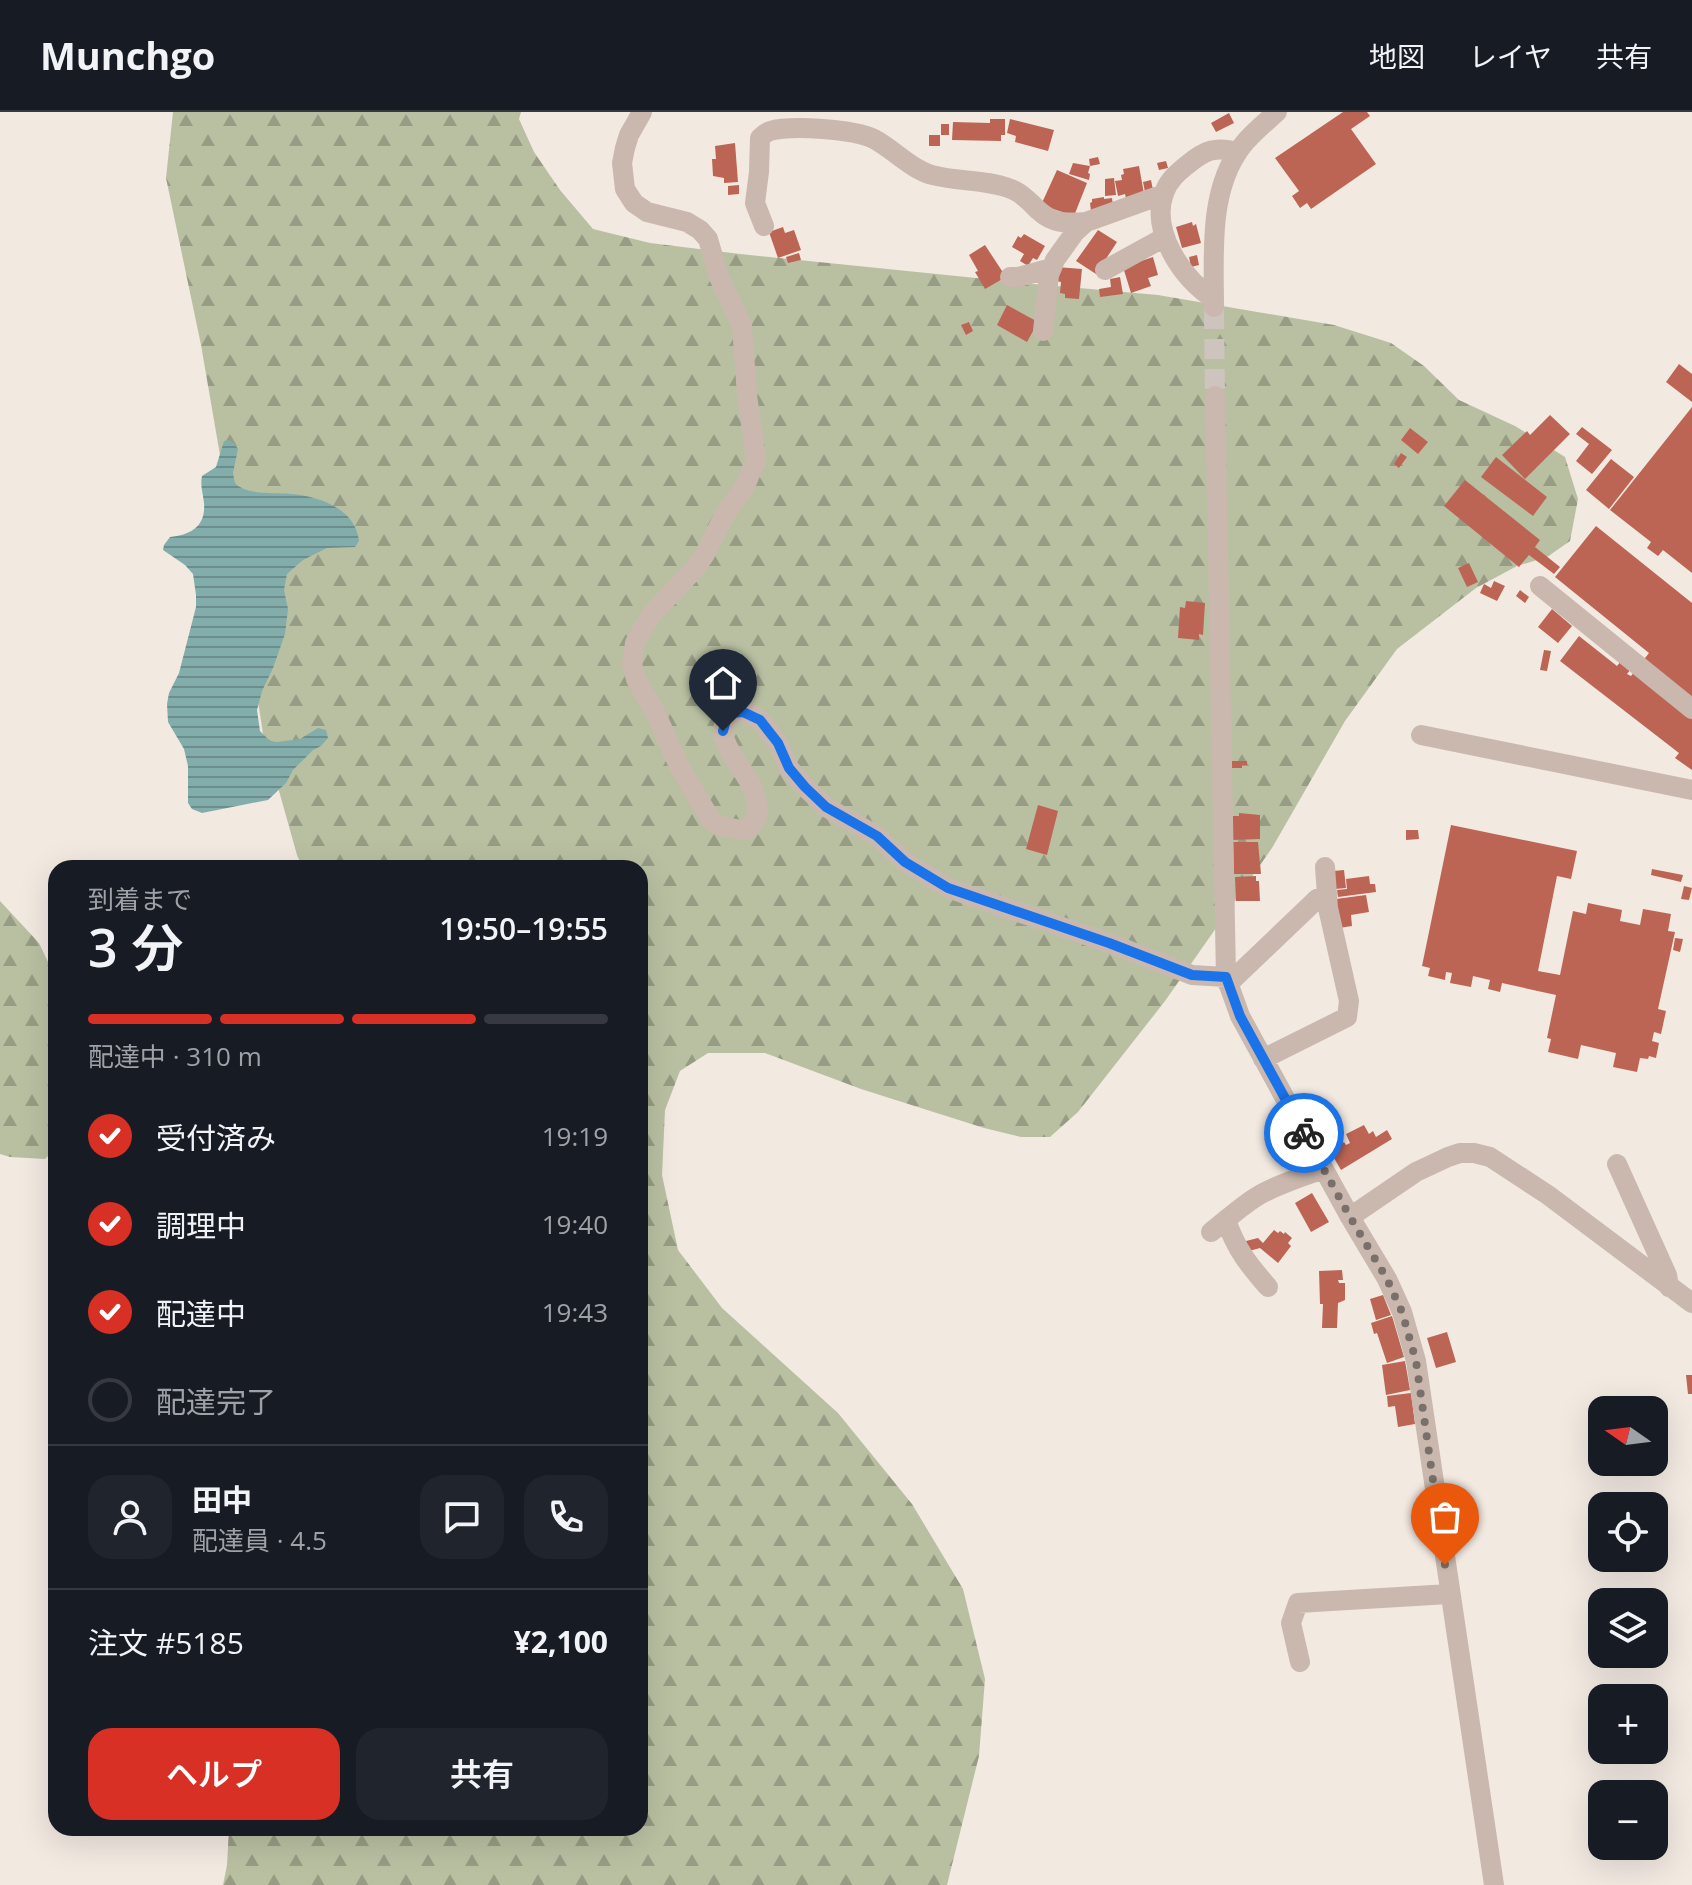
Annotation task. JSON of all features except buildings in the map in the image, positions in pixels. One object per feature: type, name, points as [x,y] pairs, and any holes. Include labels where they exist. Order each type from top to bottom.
[{"type":"street","points":[[642,112],[625,148],[622,163],[625,189],[634,203],[647,212],[687,222],[708,239],[719,277],[742,326],[756,460],[745,486],[716,528],[704,556],[652,614],[635,643],[633,655],[636,679],[702,807],[711,820],[720,826],[748,830],[754,823],[758,814],[753,788],[733,758],[723,731],[727,717],[732,713],[750,714],[760,720],[778,743],[789,768],[826,807],[877,836],[905,862],[948,888],[1192,975],[1227,981]]},
{"type":"street","points":[[1238,152],[1208,150],[1171,179],[1164,194],[1162,222],[1165,237],[1182,268],[1214,304],[1214,248],[1218,203],[1225,176],[1238,152],[1277,112]]},
{"type":"street","points":[[764,226],[755,203],[758,147],[751,138],[780,130],[855,133],[877,141],[929,174],[1010,188],[1022,194],[1046,218],[1069,223],[1086,222],[1164,194]]},
{"type":"street","points":[[1043,331],[1049,275],[1075,232],[1086,222]]},
{"type":"street","points":[[1105,270],[1165,237]]},
{"type":"street","points":[[1010,277],[1052,268]]},
{"type":"street","points":[[1215,396],[1227,981],[1240,1016],[1387,1279],[1402,1312],[1416,1361],[1494,1885]]},
{"type":"street","points":[[1540,586],[1692,709]]},
{"type":"street","points":[[1421,735],[1692,790]]},
{"type":"street","points":[[1263,1059],[1347,1017],[1349,1001],[1328,908],[1325,867]]},
{"type":"street","points":[[1227,981],[1317,899],[1327,894]]},
{"type":"street","points":[[1350,1217],[1416,1172],[1448,1157],[1460,1153],[1490,1157],[1548,1195],[1692,1303]]},
{"type":"street","points":[[1617,1164],[1667,1275],[1669,1287]]},
{"type":"street","points":[[1268,1287],[1219,1226],[1261,1194],[1324,1169]]},
{"type":"street","points":[[1300,1662],[1291,1623],[1298,1603],[1449,1594]]},
{"type":"green space","points":[[173,112],[521,112],[519,119],[534,152],[560,190],[593,229],[650,243],[740,254],[1158,295],[1334,325],[1391,343],[1424,366],[1459,400],[1515,426],[1565,457],[1578,499],[1570,541],[1547,557],[1517,566],[1476,588],[1397,649],[1345,721],[1272,848],[1165,1001],[1078,1112],[1050,1137],[1021,1137],[984,1128],[861,1089],[765,1053],[708,1053],[680,1071],[665,1110],[662,1175],[678,1250],[722,1308],[838,1413],[912,1504],[963,1589],[985,1679],[979,1756],[947,1885],[223,1885],[229,1836],[648,1836],[648,860],[299,860],[263,734],[201,345],[166,178]]},
{"type":"green space","points":[[0,901],[39,943],[48,962],[48,1156],[45,1159],[0,1154]]},
{"type":"water","points":[[228,440],[238,449],[233,473],[235,484],[255,492],[302,495],[324,501],[351,520],[359,541],[355,547],[327,548],[303,560],[287,574],[284,590],[288,609],[285,634],[257,710],[260,731],[271,741],[300,739],[318,728],[326,730],[328,738],[293,770],[286,783],[268,800],[202,813],[192,809],[188,803],[188,766],[184,749],[168,722],[167,704],[179,673],[196,607],[193,574],[163,550],[170,537],[191,531],[200,523],[204,511],[202,476],[216,467],[224,441]]},
{"type":"tunnel","points":[[1214,309],[1215,396]]},
{"type":"way so far","points":[[1304,1133],[1387,1279],[1402,1312],[1416,1361],[1445,1565]]},
{"type":"route","points":[[723,731],[727,717],[732,713],[743,712],[760,720],[778,743],[789,768],[826,807],[877,836],[905,862],[948,888],[1192,975],[1226,977],[1240,1016],[1304,1133]]}]
